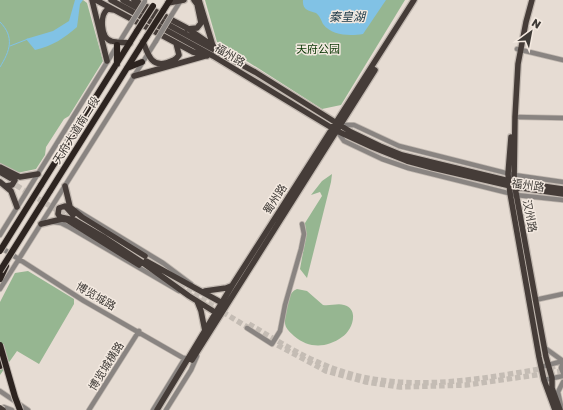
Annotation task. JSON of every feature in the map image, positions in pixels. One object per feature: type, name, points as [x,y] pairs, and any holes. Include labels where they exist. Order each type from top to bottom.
[{"type":"highway","name":"天府大道南二段","points":[[0,271],[169,2]]},
{"type":"highway","name":"天府大道南二段","points":[[1,248],[155,3]]},
{"type":"highway","points":[[116,65],[118,43]]},
{"type":"highway","points":[[127,68],[142,62]]},
{"type":"highway","points":[[0,279],[10,255]]},
{"type":"highway","points":[[0,345],[20,410]]},
{"type":"highway","points":[[0,360],[0,366]]},
{"type":"main road","points":[[92,0],[107,61]]},
{"type":"main road","points":[[96,0],[193,52],[207,56],[247,77]]},
{"type":"main road","name":"福州路","points":[[111,0],[247,77],[334,129],[407,161],[563,194]]},
{"type":"main road","name":"福州路","points":[[123,0],[255,72],[338,124],[380,146],[402,155],[511,184],[563,189]]},
{"type":"main road","points":[[134,0],[187,28],[255,72]]},
{"type":"main road","points":[[169,2],[182,0]]},
{"type":"main road","points":[[187,28],[197,28],[201,23],[197,4],[194,0]]},
{"type":"main road","points":[[199,0],[213,46]]},
{"type":"main road","name":"蜀州路","points":[[338,124],[414,0]]},
{"type":"main road","name":"蜀州路","points":[[224,304],[233,284],[418,0]]},
{"type":"main road","name":"汉州路","points":[[529,0],[518,50],[510,194],[541,367],[555,410]]},
{"type":"main road","name":"汉州路","points":[[511,174],[518,50],[532,0]]},
{"type":"main road","points":[[117,10],[108,9],[102,14],[101,19],[105,36],[111,41],[118,43],[130,43]]},
{"type":"main road","points":[[143,42],[150,60],[157,64],[173,61],[179,55],[176,43]]},
{"type":"main road","points":[[134,76],[207,56]]},
{"type":"main road","name":"蜀州路","points":[[162,410],[200,343],[334,129]]},
{"type":"main road","points":[[0,167],[9,179],[17,207]]},
{"type":"main road","points":[[0,172],[9,179]]},
{"type":"main road","points":[[0,182],[38,174]]},
{"type":"main road","points":[[0,176],[9,179]]},
{"type":"main road","name":"汉州路","points":[[511,184],[516,195],[544,348],[552,378],[552,388],[561,410]]},
{"type":"main road","points":[[65,186],[68,205],[73,215]]},
{"type":"main road","points":[[68,205],[82,217],[145,256]]},
{"type":"main road","points":[[139,265],[62,219],[58,214],[59,208],[63,206],[73,215],[171,276],[196,287],[224,304]]},
{"type":"main road","points":[[41,224],[62,219],[74,220],[143,262],[189,296],[218,314]]},
{"type":"main road","points":[[203,291],[226,288],[233,284]]},
{"type":"main road","points":[[197,301],[201,311],[205,332]]},
{"type":"main road","name":"蜀州路","points":[[157,410],[200,343],[205,332],[218,314]]},
{"type":"street","points":[[0,289],[182,0]]},
{"type":"street","points":[[0,235],[145,1]]},
{"type":"street","points":[[518,50],[563,60]]},
{"type":"street","points":[[515,117],[563,118]]},
{"type":"street","name":"福州路","points":[[338,124],[354,124],[399,146],[511,174],[563,182]]},
{"type":"street","name":"福州路","points":[[334,129],[344,141],[382,159],[408,168],[510,194],[563,200]]},
{"type":"street","points":[[67,197],[70,205],[163,264],[196,287]]},
{"type":"street","points":[[52,222],[61,223],[69,227],[159,281],[189,296]]},
{"type":"street","points":[[247,328],[272,344],[280,331],[282,315],[304,234],[302,224]]},
{"type":"street","name":"博览城路","points":[[1,248],[19,258],[84,301],[139,331],[185,359]]},
{"type":"street","points":[[535,300],[563,294]]},
{"type":"street","name":"博览城横路","points":[[89,410],[139,331]]},
{"type":"street","points":[[153,410],[185,359],[200,343]]},
{"type":"street","points":[[166,410],[191,370],[200,343]]},
{"type":"street","points":[[544,348],[563,361]]},
{"type":"street","points":[[541,367],[563,361]]},
{"type":"street","points":[[563,361],[561,368],[563,372]]},
{"type":"street","points":[[544,380],[563,376]]},
{"type":"street","points":[[561,410],[558,392],[563,382]]},
{"type":"street","points":[[0,391],[28,410]]},
{"type":"street","points":[[0,409],[4,407],[12,410]]},
{"type":"green space","points":[[0,0],[83,0],[87,3],[103,61],[69,116],[64,119],[46,147],[45,155],[36,169],[17,173],[0,163]]},
{"type":"green space","name":"天府公园","points":[[205,0],[405,0],[341,105],[322,109],[217,42]]},
{"type":"green space","points":[[332,174],[307,278],[300,269],[306,236],[305,223],[322,196],[320,192],[311,195],[322,181]]},
{"type":"green space","points":[[28,271],[74,299],[74,304],[39,364],[17,351],[0,375],[0,302],[15,273]]},
{"type":"green space","points":[[297,289],[307,291],[323,305],[342,304],[349,307],[352,311],[353,320],[346,334],[336,341],[318,346],[306,343],[291,333],[286,327],[284,317],[290,295]]},
{"type":"water","points":[[75,0],[83,0],[80,4],[77,27],[58,41],[35,50],[26,39],[53,31],[69,21]]},
{"type":"water","name":"秦皇湖","points":[[303,0],[386,0],[363,34],[353,35],[331,31],[323,24],[316,13],[305,8]]},
{"type":"waterway","points":[[0,22],[8,33],[9,39],[8,50],[0,67]]},
{"type":"waterway","points":[[10,46],[28,39]]},
{"type":"tunnel","points":[[9,181],[70,218]]},
{"type":"tunnel","points":[[133,253],[150,264]]},
{"type":"tunnel","points":[[139,265],[153,272]]},
{"type":"tunnel","points":[[172,281],[252,330]]},
{"type":"tunnel","points":[[249,324],[317,362],[356,375],[385,381],[414,383],[444,382],[504,375],[563,365]]},
{"type":"tunnel","points":[[270,341],[326,371],[366,382],[400,387],[466,385],[563,371]]}]
